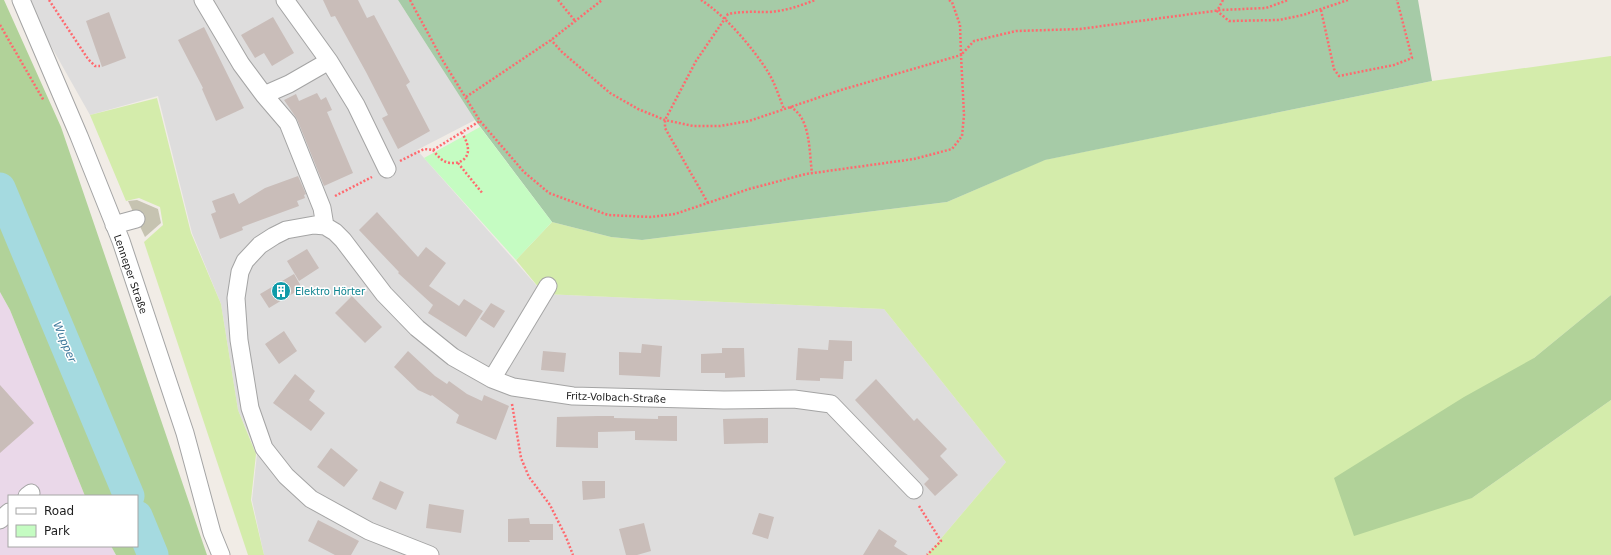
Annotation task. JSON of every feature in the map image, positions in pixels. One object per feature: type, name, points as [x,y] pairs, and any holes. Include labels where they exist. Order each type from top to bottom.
[{"type":"street","name":"Lenneper Straße","points":[[21,0],[79,136],[114,225],[185,433],[212,533],[221,555]]},
{"type":"street","points":[[203,0],[241,64],[264,95],[288,123],[320,203],[325,226],[301,227],[274,236],[253,252],[245,261],[240,272],[236,298],[237,320],[250,408],[264,448],[286,476],[311,499],[369,531],[430,555]]},
{"type":"street","points":[[285,0],[328,61],[356,105],[387,169]]},
{"type":"street","points":[[264,95],[289,84],[328,61]]},
{"type":"street","points":[[114,225],[136,218]]},
{"type":"street","name":"Fritz-Volbach-Straße","points":[[325,226],[343,240],[384,294],[417,328],[453,357],[492,379],[513,387],[573,396],[724,400],[794,399],[831,404],[914,490]]},
{"type":"street","points":[[492,379],[548,286]]},
{"type":"street","points":[[0,520],[8,513]]},
{"type":"path","points":[[49,0],[88,59],[95,66],[100,66]]},
{"type":"path","points":[[410,0],[480,121],[524,172],[549,193],[608,215],[650,217],[675,214],[749,189],[812,173],[914,159],[952,149],[962,136],[964,115],[960,25],[952,2],[949,0]]},
{"type":"path","points":[[558,0],[576,22]]},
{"type":"path","points":[[466,97],[552,40],[602,0]]},
{"type":"path","points":[[701,0],[734,29],[769,72],[784,109]]},
{"type":"path","points":[[708,203],[665,128],[666,120],[696,61],[723,18],[728,14],[743,11],[769,12],[794,8],[815,0]]},
{"type":"path","points":[[1217,11],[1223,0]]},
{"type":"path","points":[[552,40],[562,52],[610,93],[638,109],[666,120],[694,126],[720,126],[749,121],[789,107],[961,55],[974,40],[1016,31],[1080,30],[1217,11],[1266,8],[1288,0]]},
{"type":"path","points":[[1217,11],[1229,21],[1248,22],[1279,20],[1303,16],[1348,0]]},
{"type":"path","points":[[1321,10],[1334,69],[1339,76],[1394,65],[1412,58],[1397,0]]},
{"type":"path","points":[[0,26],[46,106]]},
{"type":"path","points":[[789,107],[797,111],[802,116],[807,134],[812,173]]},
{"type":"path","points":[[320,203],[424,149],[433,150],[480,121]]},
{"type":"path","points":[[433,150],[443,161],[452,164],[458,163],[466,157],[468,151],[462,133]]},
{"type":"path","points":[[458,163],[483,194]]},
{"type":"path","points":[[513,387],[512,406],[521,458],[529,477],[550,505],[573,555]]},
{"type":"path","points":[[914,490],[917,502],[941,541],[928,555]]},
{"type":"shaded area","points":[[25,0],[398,0],[475,120],[417,150],[544,294],[884,309],[1006,462],[927,555],[264,555],[252,500],[257,454],[238,410],[221,304],[192,233],[158,96],[90,115]]},
{"type":"shaded area","points":[[137,200],[158,209],[161,223],[145,237],[128,201]]},
{"type":"shaded area","points":[[0,292],[10,310],[85,495],[8,495],[8,547],[112,547],[116,555],[0,555]]},
{"type":"green space","points":[[0,0],[4,0],[61,127],[207,555],[116,555],[112,547],[138,547],[138,495],[85,495],[10,310],[0,292]]},
{"type":"green space","points":[[398,0],[1418,0],[1432,81],[1045,160],[947,202],[642,240],[611,237],[552,222],[475,120]]},
{"type":"green space","points":[[1611,56],[1611,295],[1534,358],[1472,498],[1611,400],[1611,555],[927,555],[1006,462],[884,309],[544,294],[516,260],[552,222],[611,237],[642,240],[947,202],[1044,160],[1432,81]]},
{"type":"green space","points":[[157,98],[191,233],[221,304],[238,410],[256,454],[251,500],[264,555],[248,555],[144,242],[163,225],[160,207],[139,198],[126,201],[90,115]]},
{"type":"green space","points":[[480,127],[552,222],[516,260],[424,158]]},
{"type":"green space","points":[[1611,295],[1611,400],[1472,498],[1354,536],[1334,478],[1464,397],[1534,358]]},
{"type":"building","points":[[323,0],[358,0],[367,18],[374,15],[410,82],[406,85],[430,131],[398,149],[382,118],[388,115],[335,16],[331,17]]},
{"type":"building","points":[[109,12],[126,58],[102,67],[86,21]]},
{"type":"building","points":[[273,17],[294,53],[272,66],[264,53],[255,58],[241,35]]},
{"type":"building","points":[[204,27],[244,108],[216,121],[202,89],[203,88],[178,40]]},
{"type":"building","points":[[317,93],[321,100],[326,97],[332,110],[327,112],[353,173],[324,186],[297,119],[284,100],[296,94],[299,101]]},
{"type":"building","points":[[298,176],[306,194],[304,195],[305,198],[297,201],[299,206],[242,227],[243,230],[220,239],[211,214],[216,212],[212,201],[234,193],[239,204],[265,188]]},
{"type":"building","points":[[377,212],[418,257],[426,247],[446,263],[429,286],[459,306],[464,299],[483,311],[466,337],[428,313],[433,305],[398,273],[399,272],[359,230]]},
{"type":"building","points":[[307,249],[319,268],[299,281],[287,261]]},
{"type":"building","name":"Elektro Hörter","points":[[294,274],[302,288],[269,308],[260,294]]},
{"type":"building","points":[[352,296],[382,327],[365,343],[335,313]]},
{"type":"building","points":[[491,303],[505,311],[494,328],[480,319]]},
{"type":"building","points":[[284,331],[297,351],[279,364],[265,344]]},
{"type":"building","points":[[829,340],[852,341],[852,361],[844,361],[843,379],[820,378],[820,381],[796,380],[798,348],[828,350]]},
{"type":"building","points":[[642,344],[662,346],[660,377],[619,375],[619,352],[641,353]]},
{"type":"building","points":[[722,348],[744,348],[745,377],[725,378],[725,373],[701,373],[701,354],[722,353]]},
{"type":"building","points":[[408,351],[435,376],[447,384],[449,381],[467,394],[482,401],[484,395],[509,406],[496,440],[456,423],[459,415],[432,395],[431,396],[418,390],[394,367]]},
{"type":"building","points":[[543,351],[566,353],[564,372],[541,370]]},
{"type":"building","points":[[295,374],[315,391],[309,400],[325,413],[311,431],[273,403]]},
{"type":"building","points":[[876,379],[914,421],[917,418],[947,449],[940,456],[958,475],[935,496],[924,484],[929,479],[855,400]]},
{"type":"building","points":[[0,385],[34,423],[0,453]]},
{"type":"building","points":[[614,416],[614,418],[658,419],[658,416],[677,416],[677,441],[635,440],[635,431],[598,432],[598,448],[556,447],[557,417]]},
{"type":"building","points":[[768,418],[768,443],[724,444],[723,419]]},
{"type":"building","points":[[331,448],[358,470],[344,487],[317,467]]},
{"type":"building","points":[[380,481],[404,492],[396,510],[372,499]]},
{"type":"building","points":[[582,481],[605,481],[605,498],[583,500]]},
{"type":"building","points":[[429,504],[464,510],[461,533],[426,528]]},
{"type":"building","points":[[759,513],[774,517],[768,539],[752,534]]},
{"type":"building","points":[[529,518],[530,524],[553,524],[553,540],[508,542],[508,519]]},
{"type":"building","points":[[318,520],[359,541],[351,555],[335,555],[308,541]]},
{"type":"building","points":[[644,523],[651,551],[637,555],[626,555],[619,529]]},
{"type":"building","points":[[879,529],[897,541],[894,546],[908,555],[863,555]]},
{"type":"waterway","name":"Wupper","points":[[0,188],[129,495]]},
{"type":"waterway","name":"Wupper","points":[[138,518],[153,555]]},
{"type":"place","name":"Elektro Hörter","points":[[281,291]]}]
